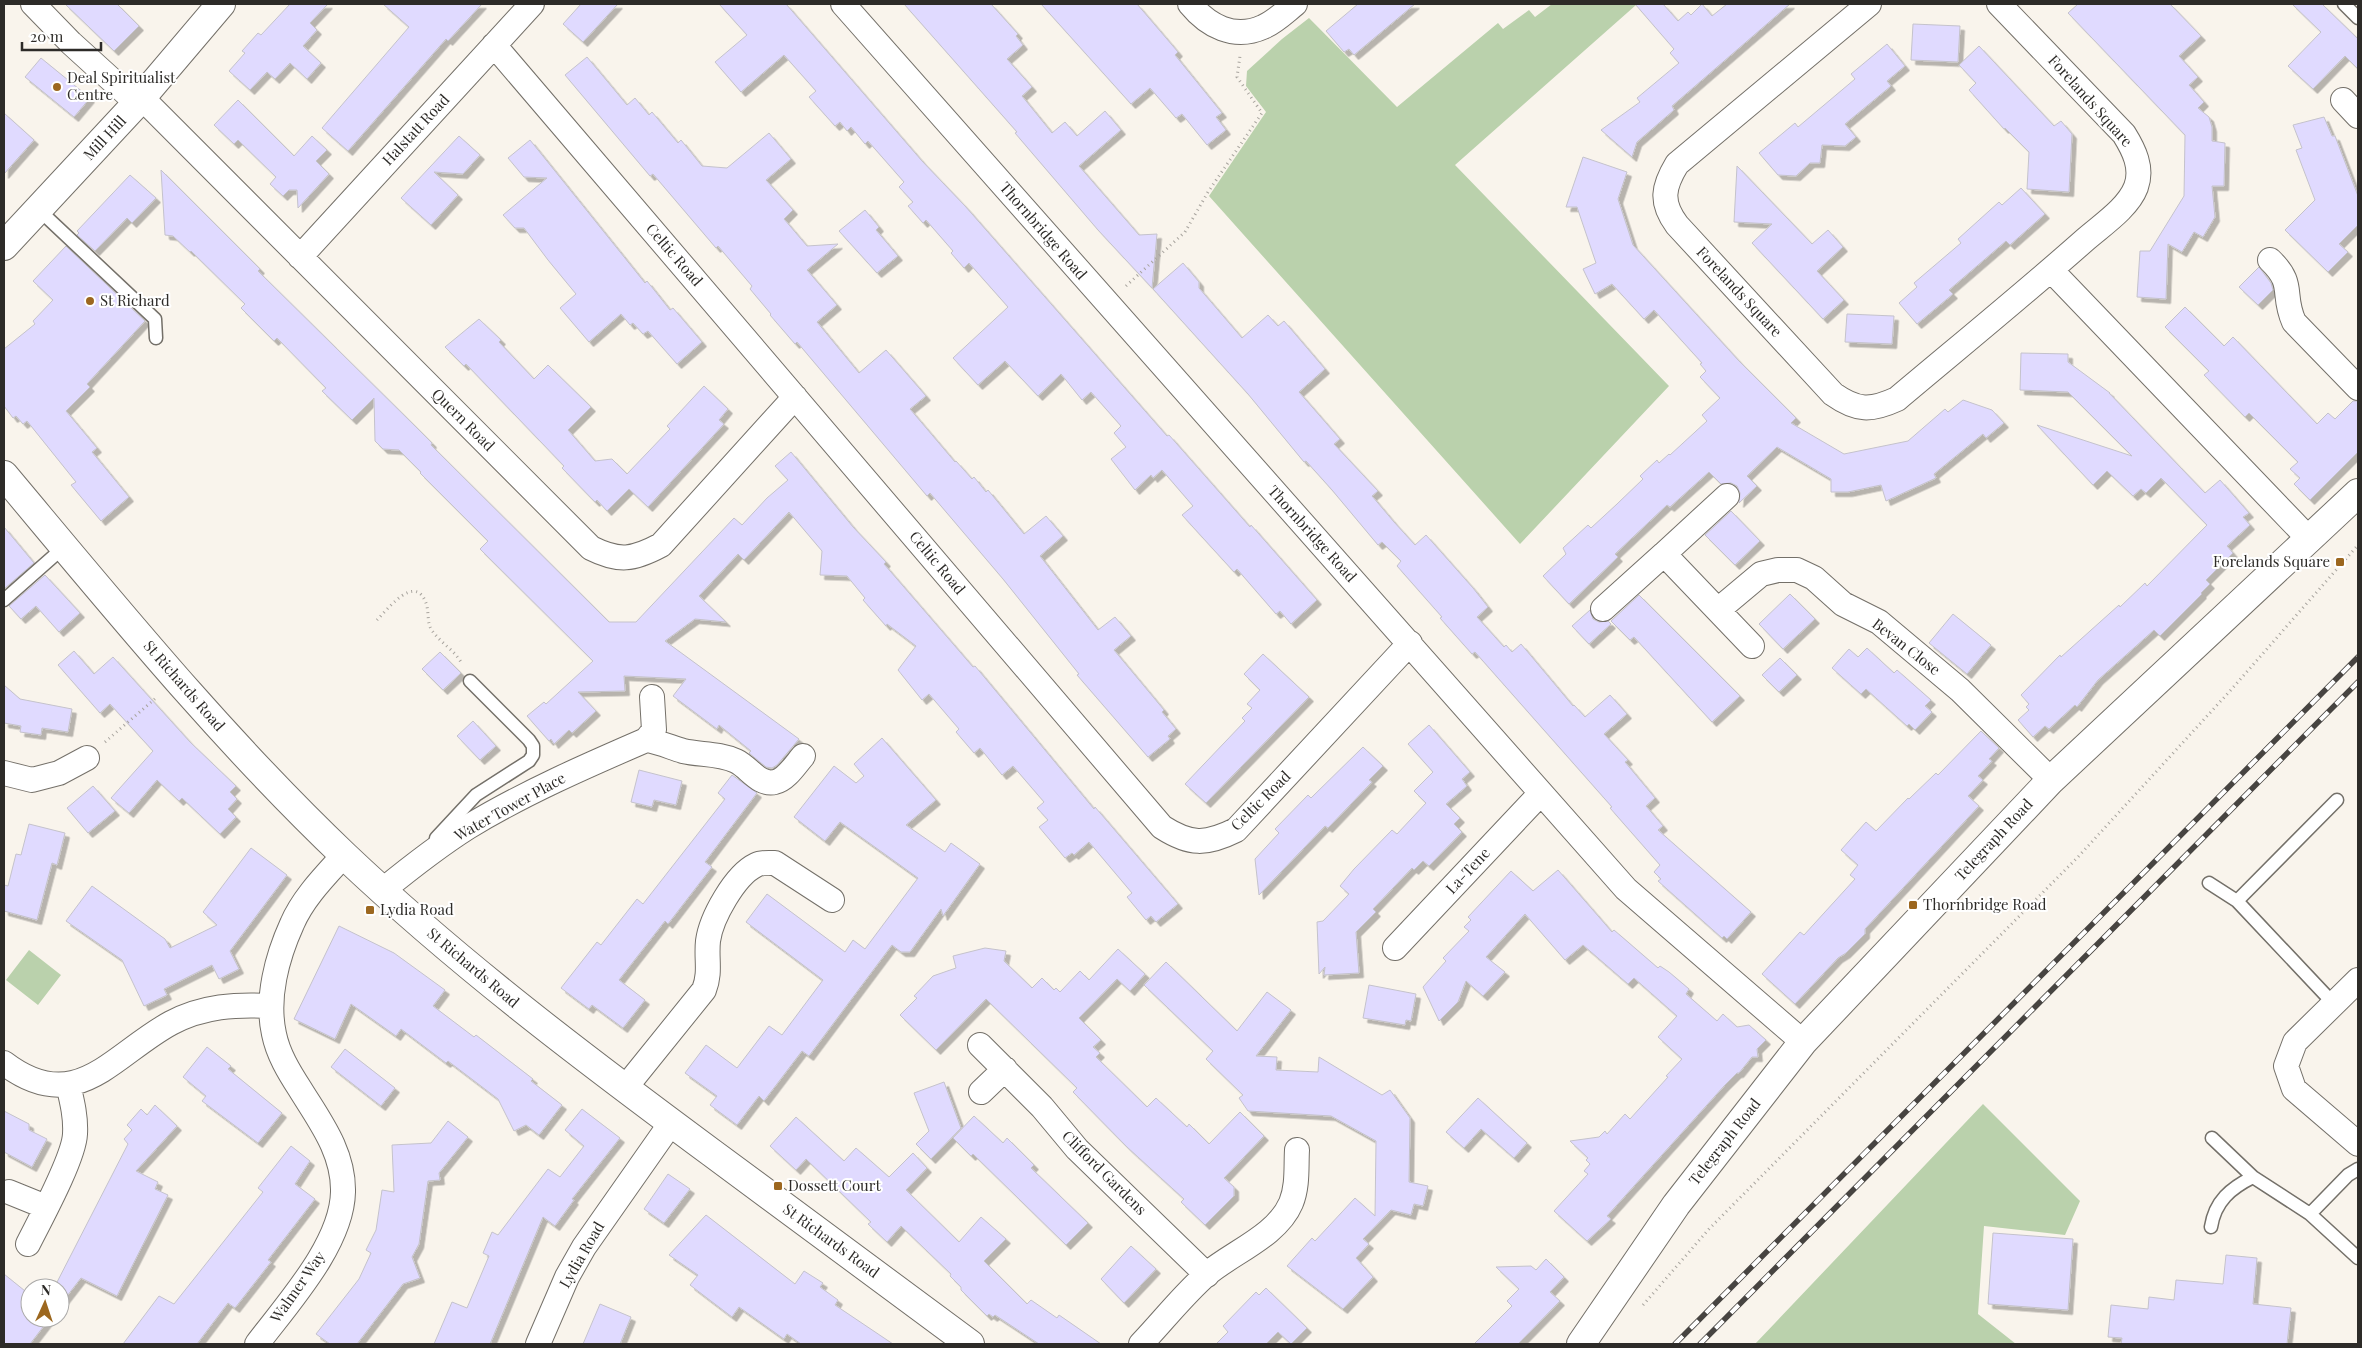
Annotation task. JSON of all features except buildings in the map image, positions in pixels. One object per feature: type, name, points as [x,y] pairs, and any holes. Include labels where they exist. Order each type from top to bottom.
[{"type":"street","name":"Quern Road","points":[[33,4],[70,43],[140,100],[591,548],[607,556],[625,559],[643,555],[661,545],[795,397]]},
{"type":"street","name":"Mill Hill","points":[[4,246],[140,100],[221,4]]},
{"type":"street","name":"Halstatt Road","points":[[300,257],[532,4]]},
{"type":"street","name":"Thornbridge Road","points":[[843,4],[1626,889],[1803,1042]]},
{"type":"street","points":[[1190,4],[1209,23],[1226,30],[1243,32],[1263,28],[1295,4]]},
{"type":"street","name":"Forelands Square","points":[[1869,4],[1677,164],[1668,179],[1664,195],[1668,212],[1677,225],[1833,394],[1848,404],[1864,408],[1880,407],[1897,399],[2051,270],[2127,202],[2136,187],[2138,168],[2134,150],[2124,134],[1999,4]]},
{"type":"street","name":"Celtic Road","points":[[494,45],[1162,827],[1179,838],[1197,842],[1217,839],[1236,830],[1410,643]]},
{"type":"street","points":[[2270,260],[2282,272],[2287,283],[2288,308],[2294,322],[2358,388]]},
{"type":"street","points":[[2051,270],[2310,540]]},
{"type":"street","name":"St Richards Road","points":[[4,474],[177,680],[253,765],[344,855],[442,943],[523,1010],[624,1088],[970,1344]]},
{"type":"street","name":"Telegraph Road","points":[[1581,1344],[1676,1205],[1803,1042],[2051,780],[2310,540],[2358,493]]},
{"type":"street","points":[[1603,609],[1727,496]]},
{"type":"street","points":[[1664,554],[1752,646]]},
{"type":"street","name":"Bevan Close","points":[[1718,610],[1761,574],[1778,570],[1797,570],[1814,578],[1843,604],[1878,622],[1960,690],[2051,780]]},
{"type":"street","points":[[652,697],[654,730],[646,740],[682,751],[719,755],[737,761],[761,780],[768,782],[776,782],[783,778],[803,756]]},
{"type":"street","name":"Water Tower Place","points":[[383,890],[469,827],[569,774],[646,740]]},
{"type":"street","points":[[6,781],[32,780],[59,773],[87,758]]},
{"type":"street","name":"La-Tene","points":[[1395,948],[1541,793]]},
{"type":"street","name":"Walmer Way","points":[[258,1344],[319,1262],[335,1228],[343,1192],[338,1159],[324,1125],[283,1061],[274,1034],[271,1006],[276,971],[292,923],[316,886],[344,855]]},
{"type":"street","points":[[624,1088],[704,990],[709,977],[708,942],[712,922],[718,909],[748,870],[765,862],[775,863],[832,900]]},
{"type":"street","points":[[2358,980],[2295,1042],[2286,1066],[2294,1090],[2358,1144]]},
{"type":"street","points":[[4,1063],[18,1074],[46,1084],[68,1084],[93,1076],[171,1023],[212,1007],[271,1006]]},
{"type":"street","name":"Clifford Gardens","points":[[980,1045],[1078,1148],[1207,1275]]},
{"type":"street","points":[[981,1092],[1004,1069]]},
{"type":"street","points":[[28,1244],[70,1154],[75,1136],[74,1113],[68,1084]]},
{"type":"street","name":"Lydia Road","points":[[538,1344],[567,1277],[584,1247],[671,1123]]},
{"type":"street","points":[[1141,1344],[1207,1275],[1265,1233],[1281,1219],[1291,1203],[1296,1186],[1297,1150]]},
{"type":"street","points":[[9,1192],[46,1207]]},
{"type":"lane","points":[[2344,4],[2358,18]]},
{"type":"lane","points":[[38,209],[155,319],[156,338]]},
{"type":"lane","points":[[4,600],[64,547]]},
{"type":"lane","points":[[412,867],[476,795],[529,761],[533,754],[533,746],[529,740],[470,681]]},
{"type":"lane","points":[[2237,901],[2336,800]]},
{"type":"lane","points":[[2208,883],[2237,901],[2334,1004]]},
{"type":"lane","points":[[2212,1138],[2253,1178],[2310,1214],[2358,1258]]},
{"type":"lane","points":[[2310,1214],[2348,1175],[2358,1169]]},
{"type":"lane","points":[[2211,1227],[2213,1217],[2222,1200],[2234,1187],[2253,1178]]},
{"type":"path","points":[[1107,303],[1185,232],[1208,192],[1262,113],[1237,77],[1243,32]]},
{"type":"path","points":[[1640,1308],[1709,1229],[2078,857],[2223,698],[2358,545]]},
{"type":"path","points":[[377,620],[404,593],[411,591],[418,593],[426,601],[431,628],[458,657],[470,681]]},
{"type":"path","points":[[87,758],[177,680]]},
{"type":"green space","points":[[1552,4],[1636,5],[1455,165],[1669,386],[1520,544],[1209,196],[1266,112],[1246,86],[1247,71],[1282,39],[1309,18],[1397,107],[1498,23],[1503,29],[1529,10],[1535,17]]},
{"type":"green space","points":[[29,950],[61,975],[38,1005],[6,980]]},
{"type":"green space","points":[[1983,1104],[2080,1201],[2065,1235],[1984,1226],[1978,1314],[2016,1344],[1755,1344]]},
{"type":"railway","points":[[1675,1344],[2358,657]]},
{"type":"railway","points":[[1700,1344],[2358,682]]},
{"type":"place","name":"Deal Spiritualist Centre","points":[[57,87]]},
{"type":"place","name":"St Richard","points":[[90,301]]},
{"type":"place","name":"Forelands Square","points":[[2340,562]]},
{"type":"place","name":"Thornbridge Road","points":[[1913,905]]},
{"type":"place","name":"Lydia Road","points":[[370,910]]},
{"type":"place","name":"Dossett Court","points":[[778,1186]]}]
